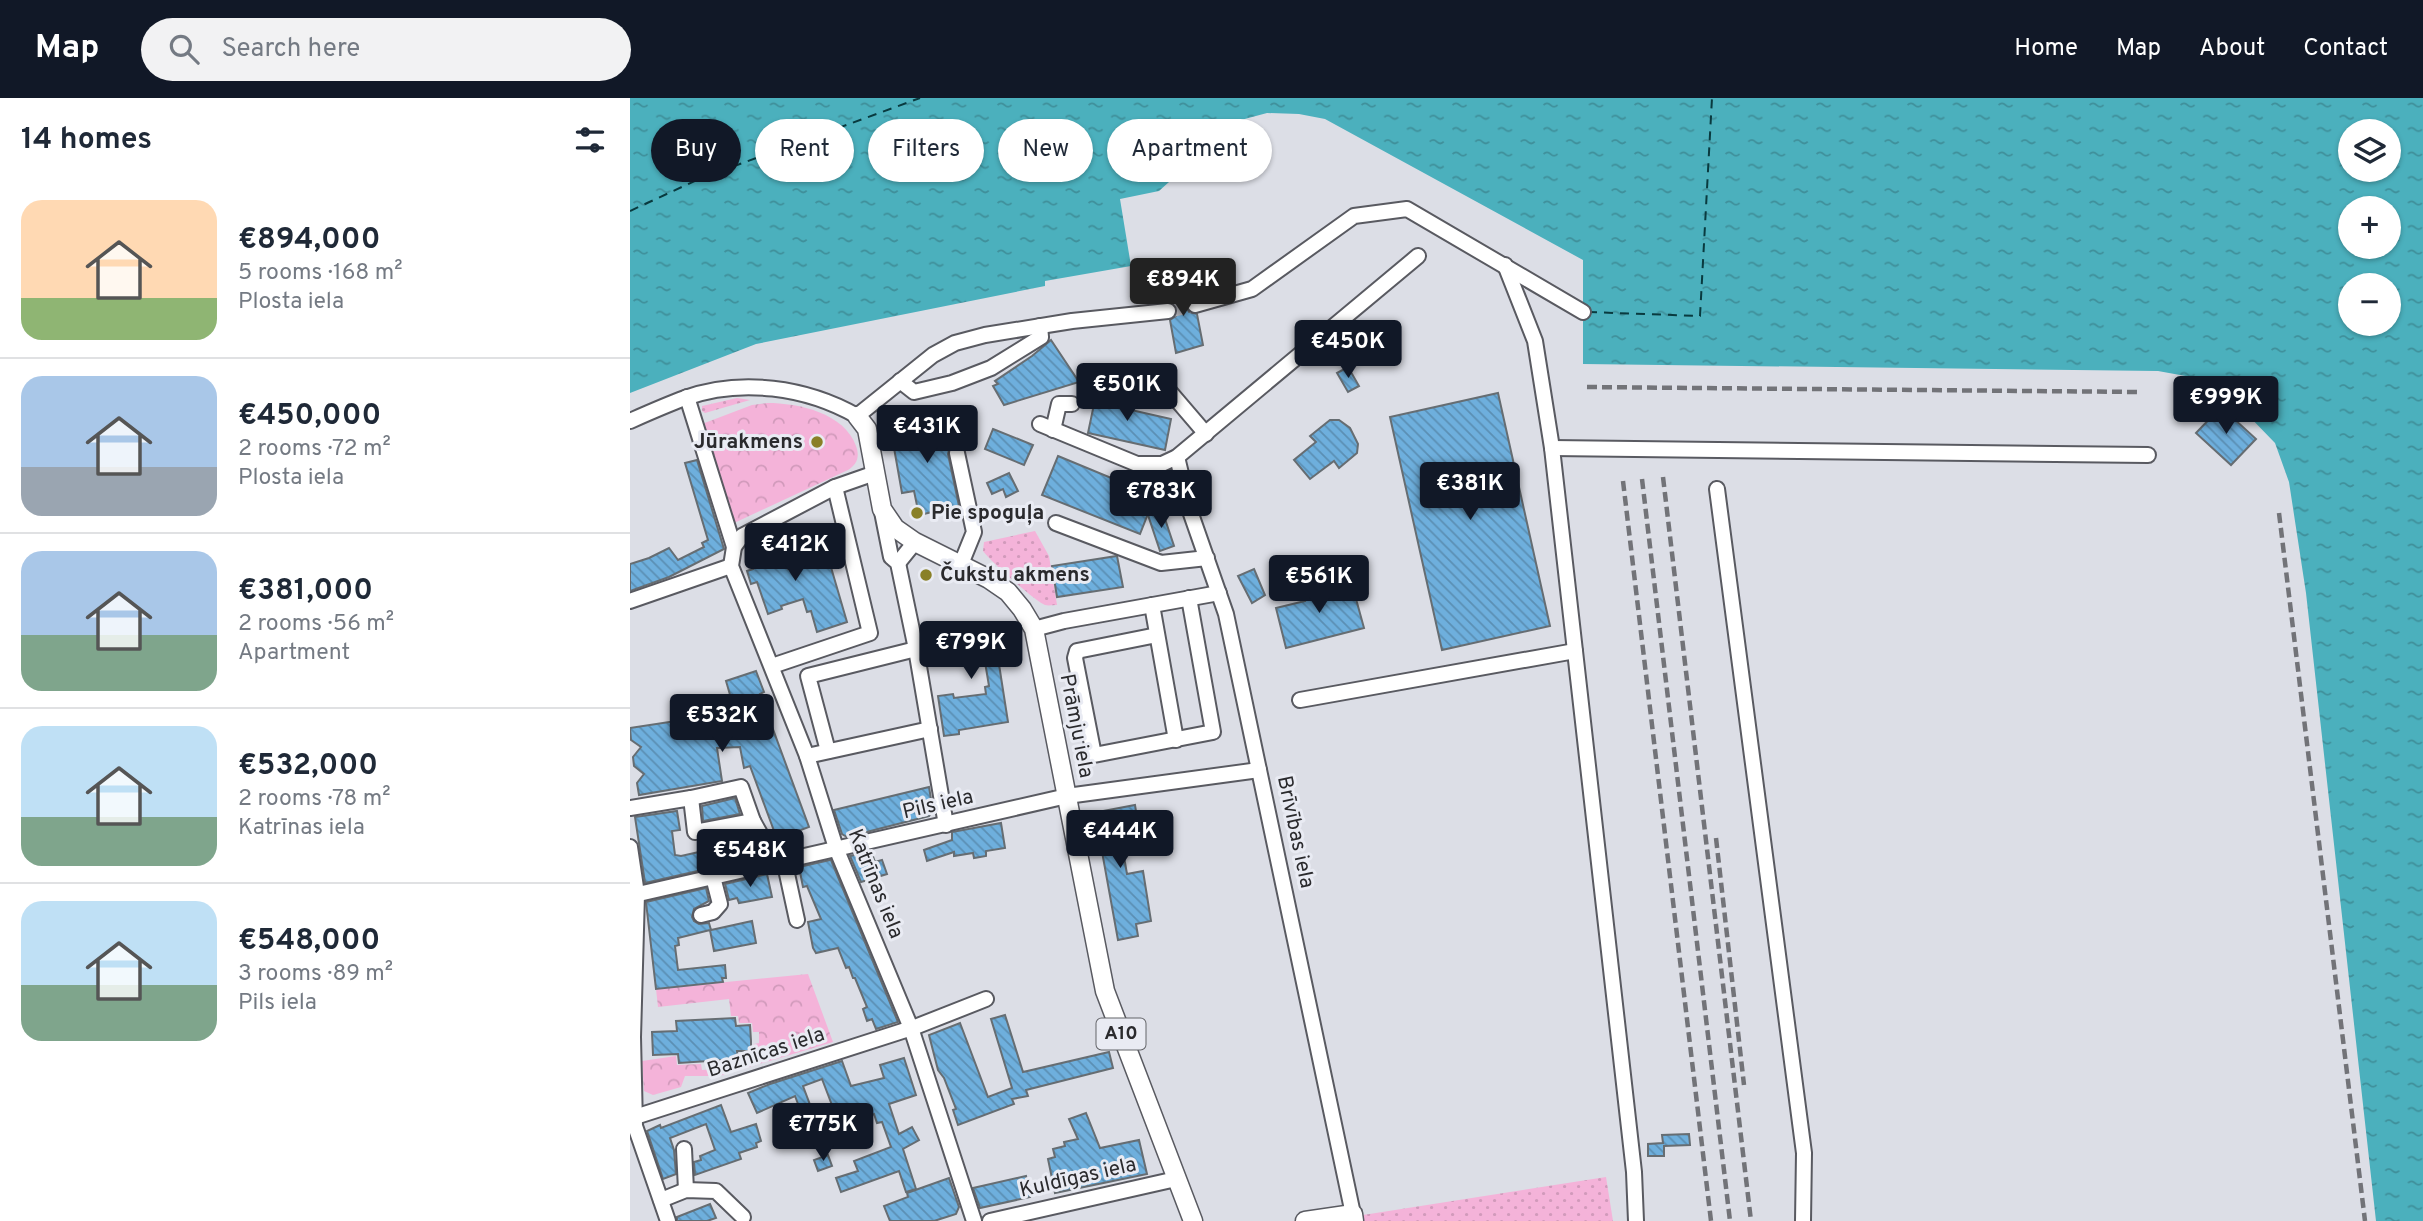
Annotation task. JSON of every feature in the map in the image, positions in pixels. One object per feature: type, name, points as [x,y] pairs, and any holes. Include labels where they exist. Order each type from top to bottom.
[{"type":"main road","points":[[862,423],[876,473],[882,509]]},
{"type":"main road","name":"Prāmju iela","points":[[882,509],[895,528],[915,542],[989,579],[1008,592],[1034,629],[1105,991],[1193,1221]]},
{"type":"main road","points":[[1305,1221],[1353,1217]]},
{"type":"street","points":[[1195,305],[1252,289],[1353,216],[1407,209],[1583,312]]},
{"type":"street","points":[[1072,404],[1059,404],[1046,427],[1137,464],[1162,464],[1177,457],[1206,434],[1418,256]]},
{"type":"street","points":[[1505,265],[1535,341],[1552,448],[1634,1172],[1636,1221]]},
{"type":"street","points":[[630,421],[687,397],[750,387],[775,388],[838,405],[862,423],[900,382],[933,355],[956,343],[1040,326],[1168,311]]},
{"type":"street","points":[[900,382],[914,392],[952,383],[991,368],[1041,337],[1040,326]]},
{"type":"street","points":[[1170,392],[1206,434]]},
{"type":"street","points":[[630,601],[732,566],[734,547],[687,397]]},
{"type":"street","points":[[1552,448],[2148,455]]},
{"type":"street","points":[[957,453],[974,533],[961,564]]},
{"type":"street","name":"Brīvības iela","points":[[1177,457],[1190,511],[1226,614],[1353,1217]]},
{"type":"street","points":[[734,547],[741,536],[835,487],[876,473]]},
{"type":"street","points":[[772,666],[870,633],[835,487]]},
{"type":"street","points":[[1717,489],[1804,1153],[1803,1221]]},
{"type":"street","points":[[882,509],[891,557],[898,563],[916,649],[946,825]]},
{"type":"street","points":[[1056,523],[1161,563],[1207,558]]},
{"type":"street","points":[[898,563],[915,542]]},
{"type":"street","name":"Katrīnas iela","points":[[732,566],[807,756],[836,848],[911,1028],[974,1221]]},
{"type":"street","points":[[1034,629],[1219,593]]},
{"type":"street","points":[[1157,635],[1077,651],[1075,658],[1094,755],[1213,732],[1189,598]]},
{"type":"street","points":[[1152,605],[1176,740]]},
{"type":"street","points":[[846,641],[852,665]]},
{"type":"street","points":[[828,751],[808,676],[916,649]]},
{"type":"street","points":[[1300,700],[1575,651]]},
{"type":"street","points":[[807,756],[930,729]]},
{"type":"street","name":"Pils iela","points":[[633,895],[1066,796],[1259,770]]},
{"type":"street","points":[[630,808],[741,787],[753,821],[767,846],[784,860],[797,920]]},
{"type":"street","points":[[691,798],[695,832],[753,821]]},
{"type":"street","points":[[630,847],[633,895],[633,1123],[668,1221]]},
{"type":"street","points":[[701,915],[713,912],[720,904],[713,877]]},
{"type":"street","name":"Baznīcas iela","points":[[633,1123],[911,1028],[986,999]]},
{"type":"street","points":[[684,1149],[686,1190]]},
{"type":"street","name":"Kuldīgas iela","points":[[990,1221],[1176,1179]]},
{"type":"street","points":[[661,1200],[686,1190],[716,1191],[743,1217]]},
{"type":"green space","points":[[737,398],[750,400],[705,413],[702,411],[702,406]]},
{"type":"green space","points":[[767,403],[806,408],[831,418],[842,425],[850,435],[856,446],[857,460],[848,470],[732,524],[702,424],[752,405]]},
{"type":"green space","points":[[1035,531],[1049,556],[1057,605],[1040,602],[983,551],[984,542]]},
{"type":"green space","points":[[808,974],[833,1042],[719,1076],[685,1076],[681,1087],[653,1095],[644,1091],[642,1061],[676,1056],[677,1065],[701,1064],[702,1070],[715,1069],[715,1063],[739,1062],[739,1054],[753,1052],[754,1044],[759,1043],[759,1032],[753,1032],[752,1023],[739,1023],[738,1016],[731,1016],[729,999],[658,1007],[656,989]]},
{"type":"green space","points":[[1606,1177],[1613,1221],[1364,1221],[1363,1215]]},
{"type":"water","points":[[630,98],[2423,98],[2423,1221],[2376,1221],[2306,593],[2289,482],[2275,443],[2243,410],[2191,377],[2158,371],[1583,364],[1583,260],[1325,119],[1299,114],[1267,113],[1245,119],[1107,119],[1107,182],[1169,182],[1159,191],[1120,199],[1131,266],[1045,281],[1045,286],[756,344],[630,393]]},
{"type":"building","points":[[1190,281],[1193,296],[1188,299],[1186,307],[1189,312],[1197,314],[1203,345],[1176,353],[1170,320],[1176,316],[1177,309],[1166,301],[1164,287]]},
{"type":"building","points":[[1051,340],[1079,382],[1004,405],[993,386],[998,384],[995,381]]},
{"type":"building","points":[[1348,367],[1359,386],[1348,392],[1337,373]]},
{"type":"building","points":[[1098,385],[1113,389],[1109,405],[1171,419],[1165,450],[1088,433]]},
{"type":"building","points":[[1498,393],[1550,626],[1442,650],[1390,417]]},
{"type":"building","points":[[2221,407],[2256,439],[2231,465],[2196,433]]},
{"type":"building","points":[[953,419],[958,444],[950,446],[948,454],[959,506],[919,515],[914,491],[902,493],[891,431]]},
{"type":"building","points":[[1330,420],[1339,420],[1350,428],[1358,444],[1357,453],[1339,468],[1334,461],[1310,479],[1294,460],[1316,442],[1310,436]]},
{"type":"building","points":[[993,429],[1033,445],[1024,465],[985,449]]},
{"type":"building","points":[[1058,456],[1155,496],[1140,534],[1042,495]]},
{"type":"building","points":[[697,460],[724,549],[669,577],[630,591],[630,564],[669,548],[678,560],[704,547],[702,543],[708,540],[685,463]]},
{"type":"building","points":[[1009,473],[1018,491],[1006,497],[1003,489],[992,494],[987,483]]},
{"type":"building","points":[[1162,510],[1174,546],[1160,551],[1148,515]]},
{"type":"building","points":[[775,532],[788,569],[828,557],[847,622],[817,632],[811,611],[807,612],[803,599],[781,606],[782,609],[768,614],[757,582],[751,584],[747,571],[753,569],[746,547]]},
{"type":"building","points":[[1117,556],[1123,587],[1057,597],[1052,566]]},
{"type":"building","points":[[1254,569],[1265,595],[1252,603],[1238,576]]},
{"type":"building","points":[[1321,576],[1326,595],[1353,588],[1364,628],[1286,648],[1276,608],[1305,601],[1300,582]]},
{"type":"building","points":[[993,626],[1008,722],[959,730],[959,734],[944,736],[938,696],[953,694],[954,698],[986,694],[985,687],[989,686],[983,650],[927,659],[924,637]]},
{"type":"building","points":[[756,671],[764,692],[760,694],[809,827],[777,839],[750,766],[744,768],[740,747],[717,748],[722,781],[639,795],[637,783],[644,774],[634,766],[633,757],[641,747],[631,740],[630,728],[735,712],[726,681]]},
{"type":"building","points":[[929,787],[933,811],[929,816],[847,837],[842,834],[834,810]]},
{"type":"building","points":[[735,798],[740,814],[703,821],[702,806]]},
{"type":"building","points":[[1135,805],[1138,824],[1119,828],[1127,874],[1143,871],[1151,921],[1136,924],[1138,936],[1118,940],[1099,835],[1095,835],[1095,832],[1086,834],[1082,815]]},
{"type":"building","points":[[677,811],[680,830],[672,831],[675,855],[681,856],[753,840],[759,857],[645,883],[635,817]]},
{"type":"building","points":[[1001,823],[1005,848],[986,851],[986,856],[974,858],[973,853],[954,856],[954,852],[927,861],[924,850],[952,840],[952,832]]},
{"type":"building","points":[[871,851],[875,862],[882,860],[887,874],[861,882],[850,856]]},
{"type":"building","points":[[831,860],[898,1022],[876,1029],[872,1019],[867,1021],[863,1009],[867,1007],[838,948],[816,953],[813,948],[808,922],[821,919],[807,886],[803,887],[799,867]]},
{"type":"building","points":[[767,874],[772,897],[739,903],[737,898],[729,900],[725,884]]},
{"type":"building","points":[[706,888],[709,901],[694,909],[694,921],[699,924],[709,923],[711,930],[752,921],[756,943],[714,951],[710,930],[678,938],[679,945],[675,946],[678,970],[725,965],[726,978],[722,978],[723,982],[656,989],[646,902]]},
{"type":"building","points":[[1005,1015],[1023,1072],[1109,1052],[1113,1068],[1026,1090],[1028,1096],[1012,1099],[1014,1104],[958,1125],[953,1110],[956,1109],[938,1070],[929,1035],[960,1023],[988,1097],[1012,1088],[991,1019]]},
{"type":"building","points":[[735,1018],[736,1026],[750,1025],[751,1051],[737,1051],[738,1059],[679,1063],[678,1054],[653,1055],[652,1032],[677,1031],[676,1021]]},
{"type":"building","points":[[904,1058],[916,1095],[889,1104],[899,1134],[912,1127],[919,1140],[903,1149],[916,1189],[906,1192],[899,1171],[841,1192],[836,1178],[858,1171],[854,1161],[891,1147],[882,1122],[877,1123],[874,1114],[864,1118],[863,1114],[855,1117],[851,1107],[835,1113],[822,1079],[803,1086],[821,1134],[811,1138],[795,1096],[757,1113],[748,1093],[842,1061],[851,1086],[884,1078],[880,1065]]},
{"type":"building","points":[[721,1105],[731,1132],[756,1124],[761,1141],[756,1143],[757,1147],[739,1153],[741,1159],[695,1175],[694,1162],[701,1160],[700,1156],[715,1150],[706,1124],[670,1138],[676,1174],[663,1179],[647,1131]]},
{"type":"building","points":[[1086,1113],[1100,1148],[1139,1140],[1147,1174],[1055,1193],[1048,1159],[1055,1157],[1053,1149],[1065,1146],[1064,1142],[1078,1139],[1069,1119]]},
{"type":"building","points":[[1689,1134],[1690,1145],[1664,1146],[1664,1156],[1648,1156],[1648,1144],[1663,1143],[1662,1135]]},
{"type":"building","points":[[828,1155],[832,1166],[818,1171],[814,1160]]},
{"type":"building","points":[[1026,1176],[1030,1197],[980,1208],[973,1188]]},
{"type":"building","points":[[949,1178],[959,1207],[956,1214],[934,1221],[890,1221],[884,1206],[908,1197],[907,1193]]},
{"type":"building","points":[[710,1204],[716,1218],[707,1221],[677,1221],[677,1217]]},
{"type":"ferry route","points":[[630,211],[699,179],[920,98]]},
{"type":"ferry route","points":[[1588,312],[1700,316],[1712,98]]},
{"type":"tunnel","points":[[1168,311],[1195,305]]},
{"type":"railway","points":[[1587,387],[2140,392]]},
{"type":"railway","points":[[1663,477],[1751,1221]]},
{"type":"railway","points":[[1642,479],[1730,1221]]},
{"type":"railway","points":[[1623,481],[1711,1221]]},
{"type":"railway","points":[[2279,513],[2365,1221]]},
{"type":"railway","points":[[1716,838],[1744,1085]]},
{"type":"place","name":"Jūrakmens","points":[[817,442]]},
{"type":"place","name":"Pie spoguļa","points":[[917,513]]},
{"type":"place","name":"Čukstu akmens","points":[[926,575]]}]
